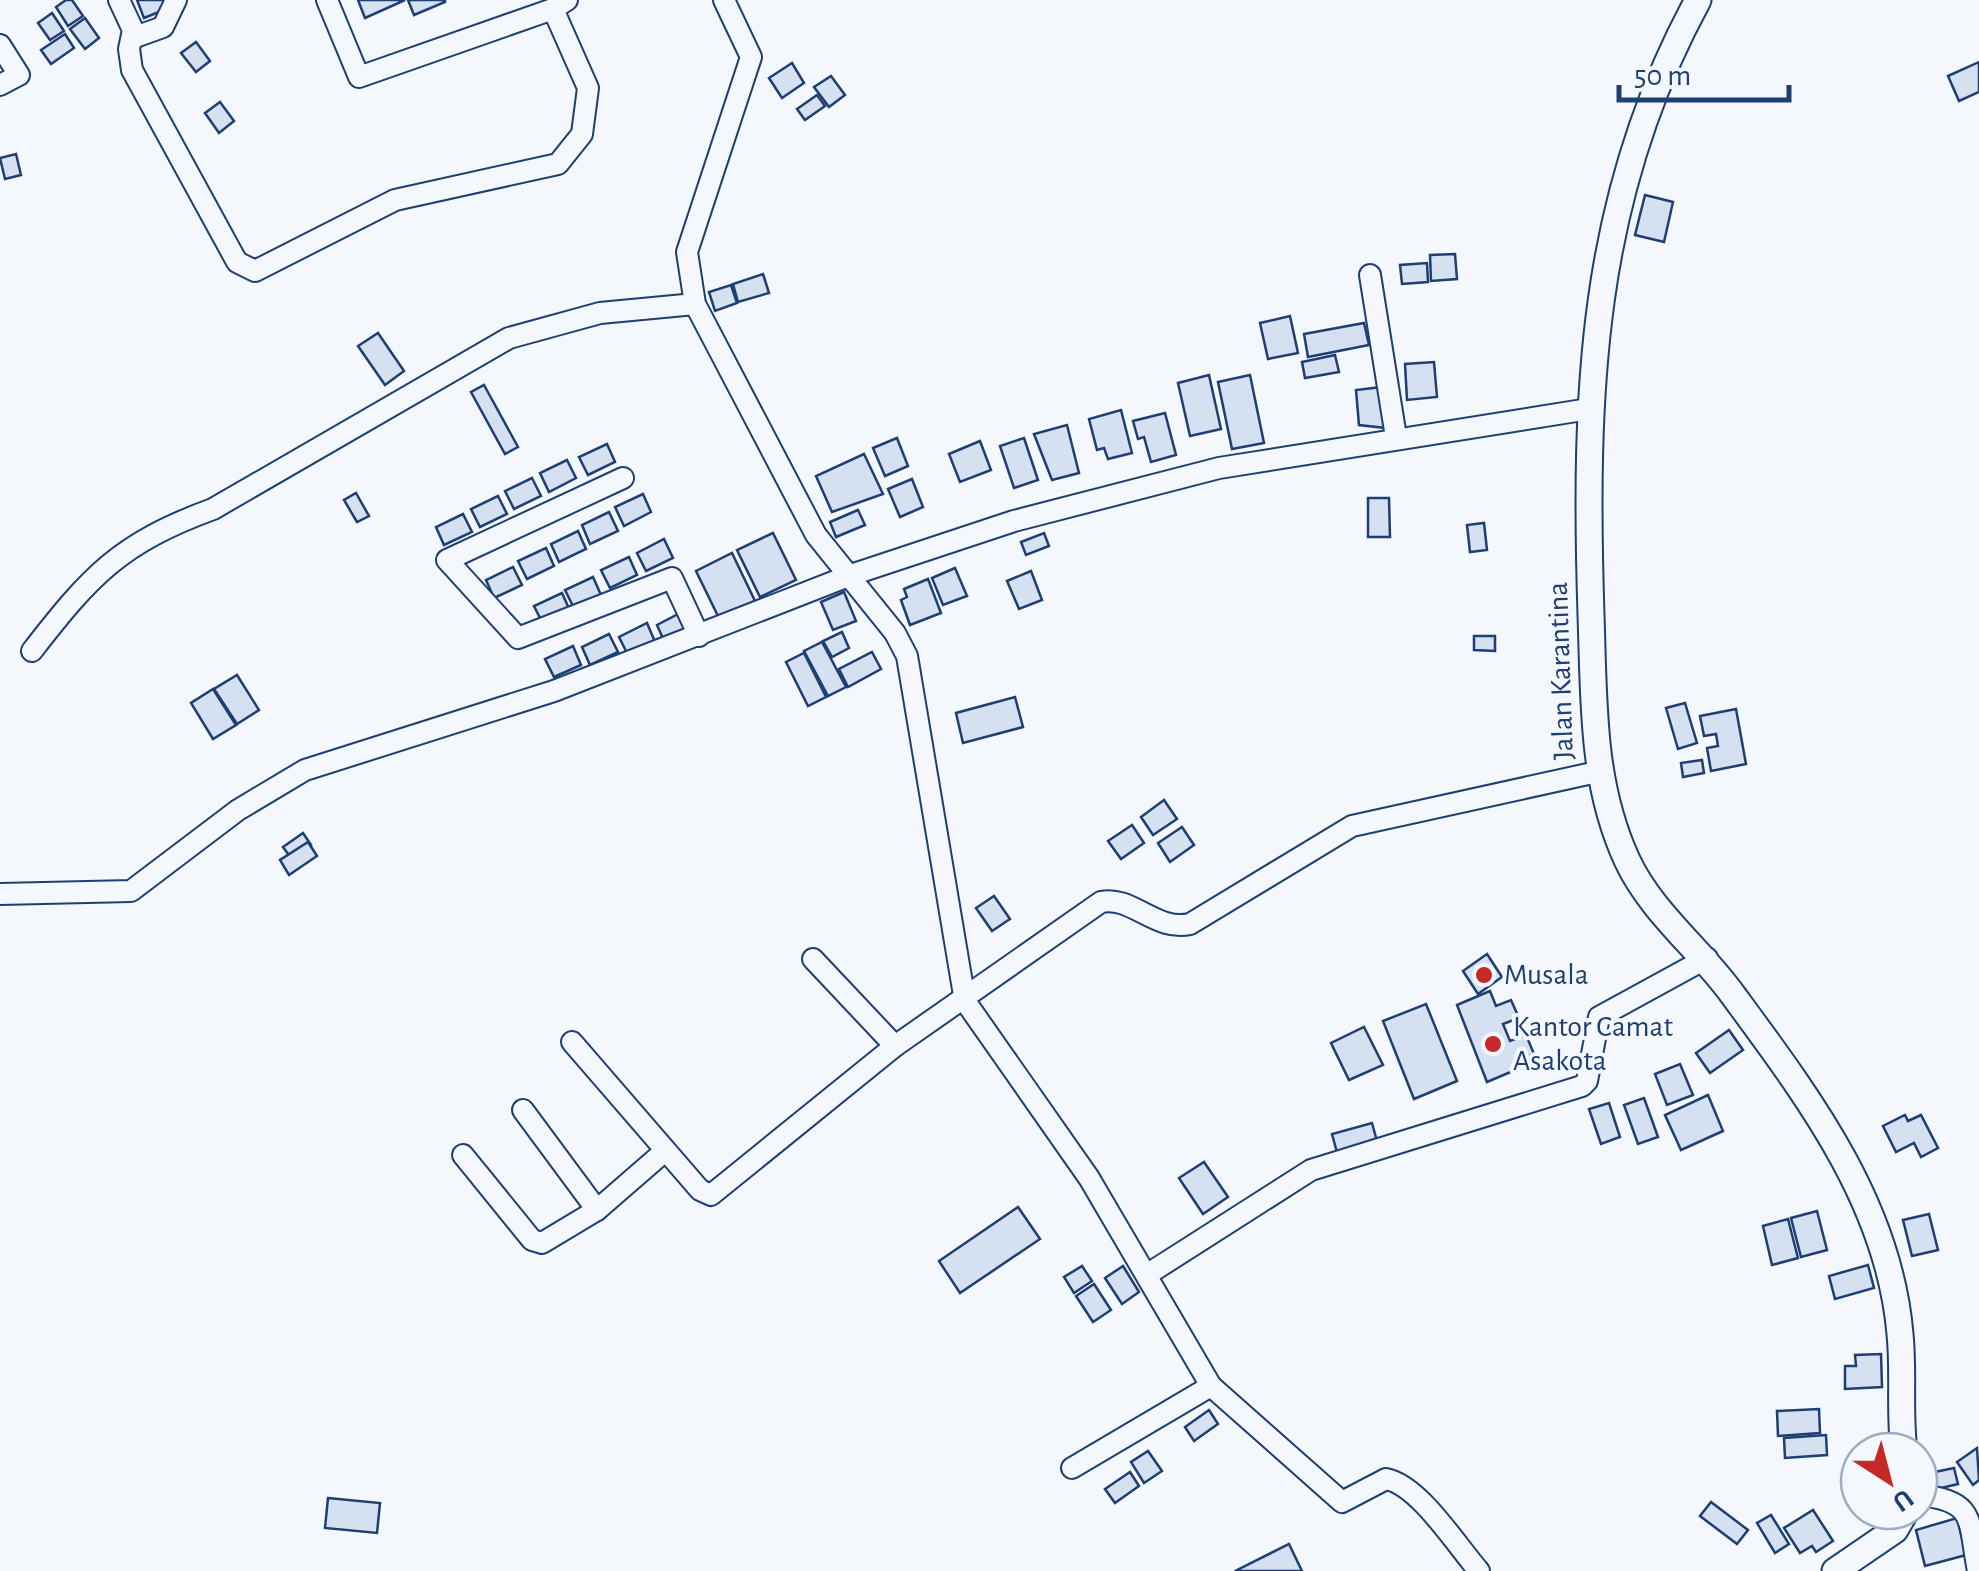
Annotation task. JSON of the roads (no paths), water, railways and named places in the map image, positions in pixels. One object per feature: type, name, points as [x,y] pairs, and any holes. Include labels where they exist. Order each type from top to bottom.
[{"type":"street","points":[[120,0],[134,38],[129,50],[132,70],[236,262],[255,271],[395,200],[558,164],[582,134],[588,88],[560,4],[359,78],[327,0]]},
{"type":"street","points":[[134,38],[163,27],[176,0]]},
{"type":"street","points":[[724,0],[751,57],[687,252],[695,304],[816,535],[896,633],[915,687],[938,854],[965,1001],[1042,1106],[1148,1274],[1212,1386],[1342,1502],[1386,1479],[1394,1480],[1412,1493],[1479,1571]]},
{"type":"street","name":"Jalan Karantina","points":[[1698,0],[1644,114],[1613,219],[1589,409],[1587,488],[1597,772],[1627,861],[1654,903],[1707,958],[1832,1133],[1878,1233],[1900,1335],[1903,1431]]},
{"type":"street","points":[[0,44],[19,75],[0,85]]},
{"type":"street","points":[[1370,275],[1396,437]]},
{"type":"street","points":[[32,652],[85,583],[129,548],[169,525],[213,509],[509,338],[600,313],[695,304]]},
{"type":"street","points":[[0,894],[131,891],[238,810],[305,770],[554,690],[851,575],[1118,492],[1219,468],[1589,409]]},
{"type":"street","points":[[623,478],[447,560],[518,638],[672,578],[699,636]]},
{"type":"street","points":[[572,1042],[700,1190],[711,1195],[895,1046],[1106,900],[1168,928],[1190,924],[1352,826],[1597,772]]},
{"type":"street","points":[[1148,1274],[1311,1170],[1582,1086],[1587,1080],[1599,1017],[1707,958]]},
{"type":"street","points":[[812,959],[895,1046]]},
{"type":"street","points":[[523,1110],[597,1210]]},
{"type":"street","points":[[463,1155],[532,1240],[548,1242],[597,1210],[666,1151]]},
{"type":"street","points":[[1072,1468],[1212,1386]]},
{"type":"street","points":[[1939,1498],[1953,1500],[1961,1508],[1968,1522],[1978,1571]]},
{"type":"street","points":[[1835,1571],[1893,1531]]},
{"type":"place","name":"Musala","points":[[1484,975]]},
{"type":"place","name":"Kantor Camat Asakota","points":[[1493,1044]]}]
